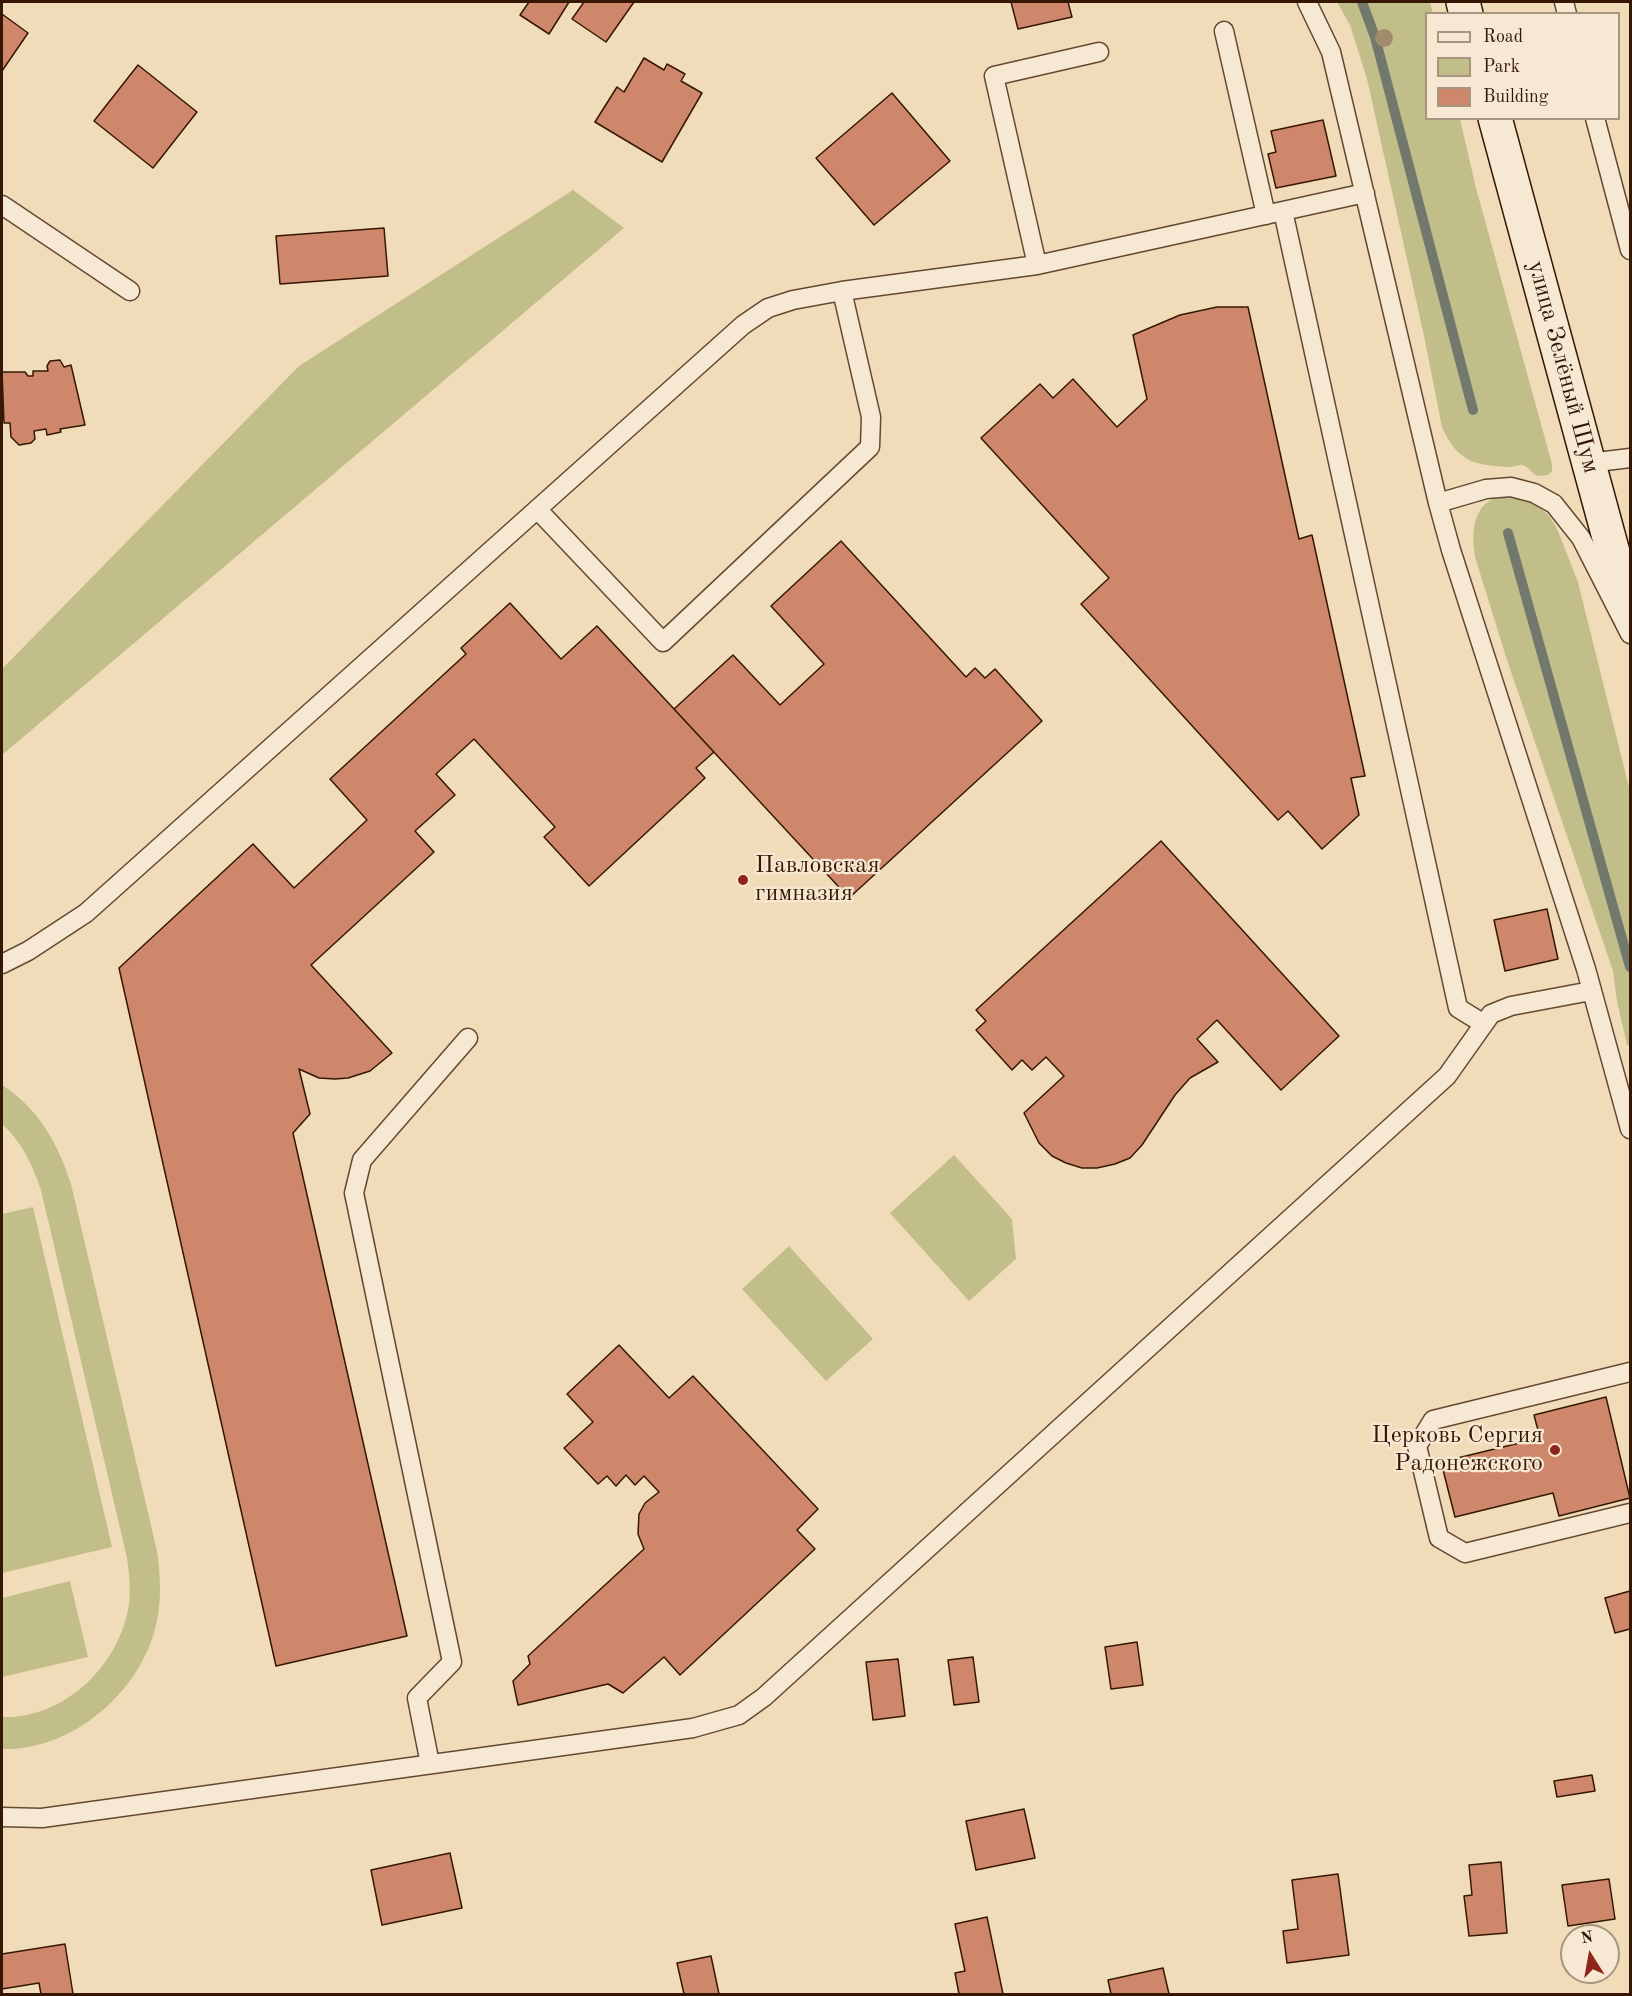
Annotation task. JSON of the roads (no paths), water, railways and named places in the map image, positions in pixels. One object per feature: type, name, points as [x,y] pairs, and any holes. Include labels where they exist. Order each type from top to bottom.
[{"type":"main road","name":"улица Зелёный Шум","points":[[1496,120],[1630,615]]},
{"type":"lane","points":[[1307,2],[1331,52],[1451,550],[1586,969],[1630,1129]]},
{"type":"lane","points":[[1224,31],[1275,213],[1458,1008],[1484,1024]]},
{"type":"lane","points":[[1037,265],[994,76],[1099,52]]},
{"type":"lane","points":[[1596,120],[1630,250]]},
{"type":"lane","points":[[2,964],[28,951],[86,913],[743,325],[768,308],[793,300],[842,291],[1037,265],[1365,193]]},
{"type":"lane","points":[[2,205],[130,291]]},
{"type":"lane","points":[[537,509],[663,642],[870,447],[871,417],[842,291]]},
{"type":"lane","points":[[1589,463],[1630,458]]},
{"type":"lane","points":[[1438,502],[1486,489],[1511,487],[1534,493],[1554,504],[1581,538],[1630,634]]},
{"type":"lane","points":[[2,1817],[42,1818],[693,1728],[739,1715],[773,1689],[1447,1077],[1491,1014],[1512,1006],[1591,991]]},
{"type":"lane","points":[[430,1764],[417,1698],[452,1662],[354,1193],[362,1160],[468,1038]]},
{"type":"lane","points":[[1630,1372],[1433,1420],[1417,1446],[1439,1538],[1465,1553],[1630,1513]]},
{"type":"waterway","points":[[1362,2],[1375,37],[1473,410]]},
{"type":"waterway","points":[[1508,533],[1630,967]]},
{"type":"place","name":"Павловская гимназия","points":[[743,880]]},
{"type":"place","name":"Церковь Сергия Радонежского","points":[[1555,1450]]}]
